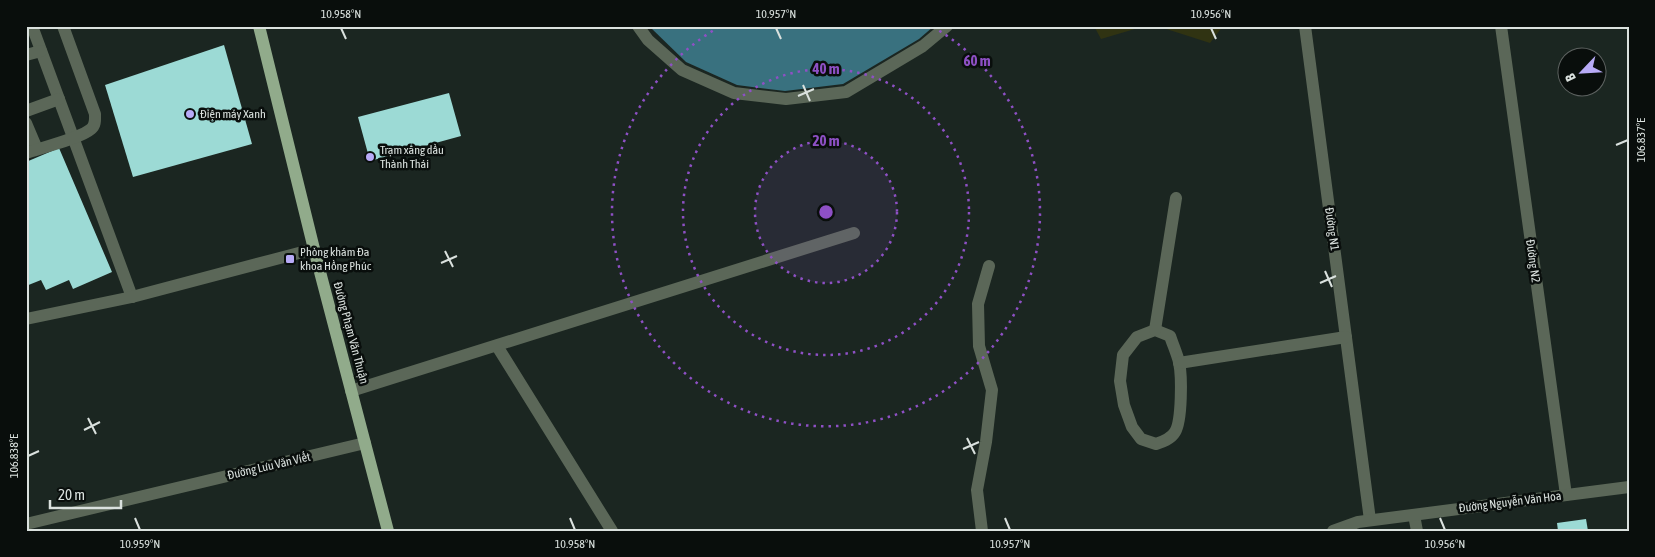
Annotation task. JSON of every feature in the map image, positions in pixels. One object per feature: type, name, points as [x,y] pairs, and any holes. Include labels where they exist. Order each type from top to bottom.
[{"type":"main road","name":"Đường Phạm Văn Thuận","points":[[259,26],[314,249],[388,531]]},
{"type":"street","points":[[32,26],[132,297]]},
{"type":"street","points":[[26,123],[32,151],[74,137],[91,129],[95,123],[95,114],[63,26]]},
{"type":"street","points":[[638,26],[648,40],[682,70],[734,93],[786,100],[846,92],[923,46],[947,26]]},
{"type":"street","name":"Đường N1","points":[[1305,26],[1370,520]]},
{"type":"street","name":"Đường N2","points":[[1501,26],[1566,495]]},
{"type":"street","points":[[26,55],[41,50]]},
{"type":"street","points":[[26,111],[59,99]]},
{"type":"street","points":[[1155,330],[1176,198]]},
{"type":"street","points":[[352,391],[854,233]]},
{"type":"street","points":[[26,319],[132,297],[314,249]]},
{"type":"street","points":[[982,531],[977,490],[986,442],[992,390],[979,346],[978,304],[989,266]]},
{"type":"street","points":[[1155,330],[1170,336],[1179,363],[1181,388],[1179,416],[1175,432],[1165,441],[1156,444],[1141,439],[1132,427],[1124,405],[1120,381],[1123,355],[1137,337],[1155,330]]},
{"type":"street","points":[[1179,363],[1346,337]]},
{"type":"street","points":[[497,346],[612,531]]},
{"type":"street","name":"Đường Lưu Văn Viết","points":[[26,524],[365,443]]},
{"type":"street","name":"Đường Nguyễn Văn Hoa","points":[[1333,531],[1358,522],[1370,520],[1629,487]]},
{"type":"street","points":[[1414,515],[1416,531]]},
{"type":"green space","points":[[1094,26],[1145,26],[1101,39]]},
{"type":"green space","points":[[1157,26],[1223,26],[1210,43]]},
{"type":"water","points":[[649,26],[934,26],[919,39],[843,84],[785,91],[737,85],[686,62]]},
{"type":"building","name":"Điện máy Xanh","points":[[224,45],[252,144],[133,177],[105,85]]},
{"type":"building","points":[[449,93],[461,136],[370,161],[358,117]]},
{"type":"building","points":[[59,148],[112,272],[73,289],[69,280],[46,290],[41,280],[26,286],[26,162]]},
{"type":"building","points":[[1586,519],[1588,531],[1558,531],[1557,523]]},
{"type":"place","name":"Điện máy Xanh","points":[[190,114]]},
{"type":"place","name":"Trạm xăng dầu Thành Thái","points":[[370,157]]},
{"type":"place","name":"Phòng khám Đa khoa Hồng Phúc","points":[[290,259]]}]
